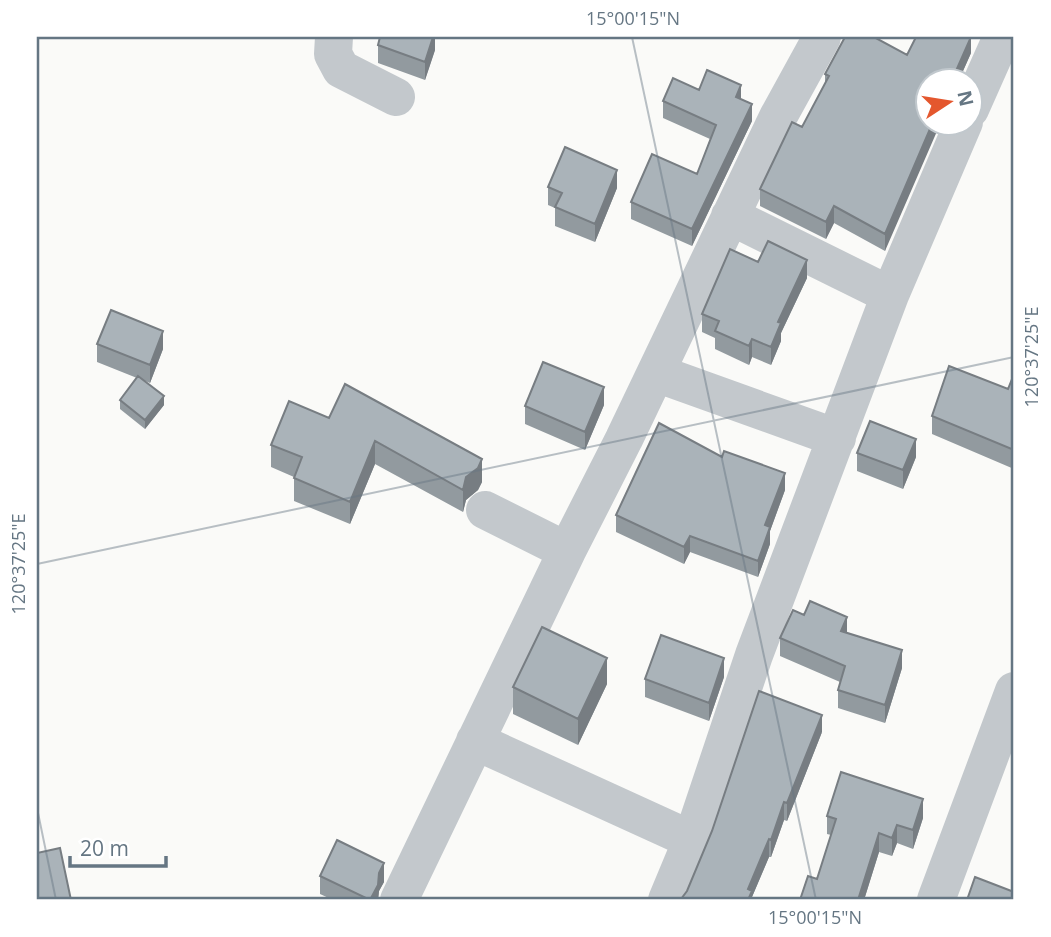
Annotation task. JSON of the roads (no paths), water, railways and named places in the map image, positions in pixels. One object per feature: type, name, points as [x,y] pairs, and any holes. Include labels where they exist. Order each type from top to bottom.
[{"type":"street","points":[[334,37],[333,54],[341,69],[396,97]]},
{"type":"street","points":[[399,900],[778,117],[822,37]]},
{"type":"street","points":[[984,79],[1002,37]]},
{"type":"street","points":[[667,900],[692,840],[754,655],[890,295],[958,136]]},
{"type":"street","points":[[730,216],[890,295]]},
{"type":"street","points":[[656,373],[837,438]]},
{"type":"street","points":[[485,510],[567,551]]},
{"type":"street","points":[[936,900],[1014,691]]},
{"type":"street","points":[[475,741],[692,840]]}]
